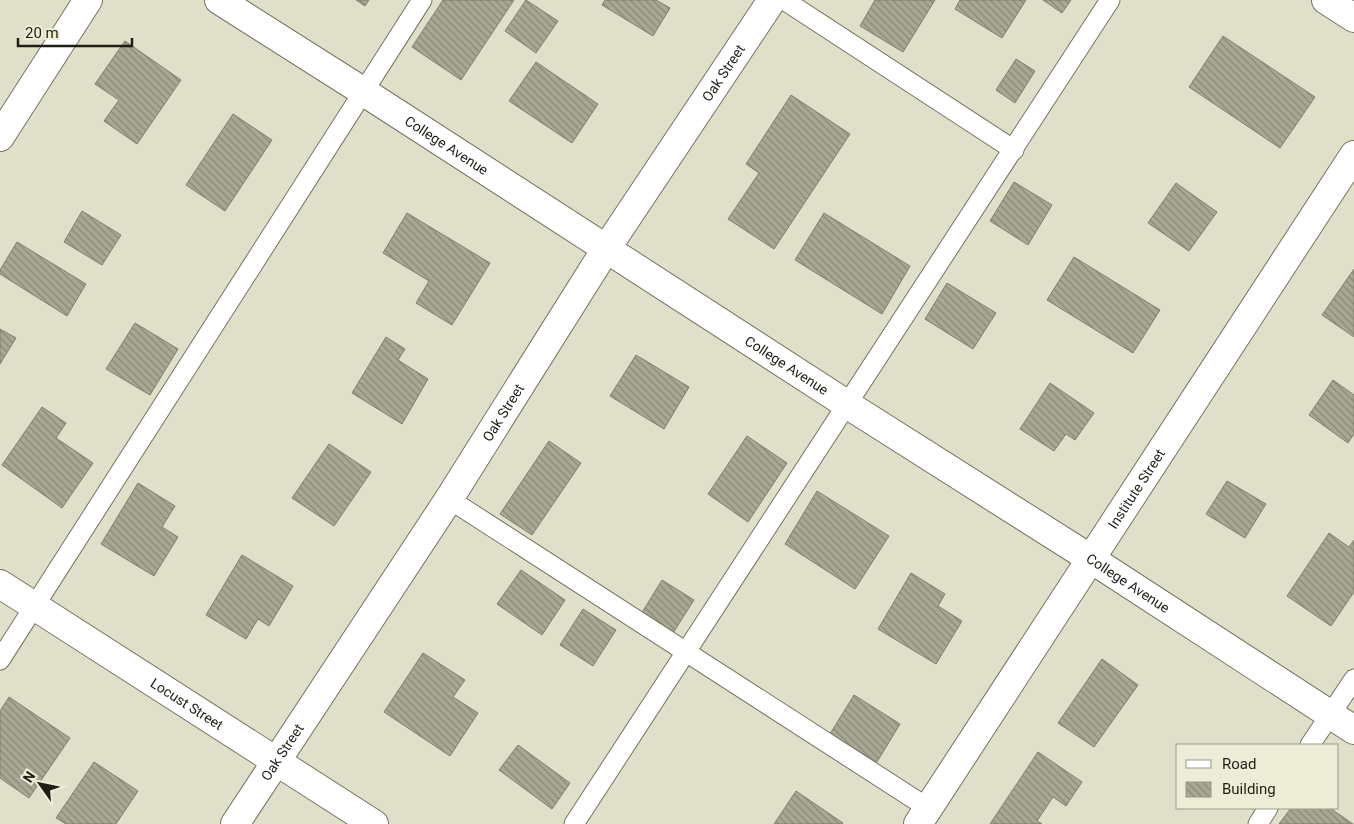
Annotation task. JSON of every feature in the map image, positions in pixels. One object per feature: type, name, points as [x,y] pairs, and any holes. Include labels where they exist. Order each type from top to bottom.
[{"type":"street","points":[[0,137],[88,0]]},
{"type":"street","name":"College Avenue","points":[[219,0],[1091,559],[1354,730]]},
{"type":"street","name":"Oak Street","points":[[235,824],[275,760],[449,499],[606,249],[772,0]]},
{"type":"street","points":[[1326,0],[1354,18]]},
{"type":"street","name":"Institute Street","points":[[923,816],[1354,154]]},
{"type":"street","name":"Locust Street","points":[[0,584],[374,824]]},
{"type":"lane","points":[[0,660],[422,0]]},
{"type":"lane","points":[[784,0],[1014,150]]},
{"type":"lane","points":[[574,824],[1110,0]]},
{"type":"lane","points":[[449,499],[686,652],[923,816]]},
{"type":"lane","points":[[1311,744],[1354,679]]},
{"type":"lane","points":[[1258,824],[1267,809]]},
{"type":"building","points":[[356,0],[369,0],[365,6]]},
{"type":"building","points":[[443,0],[514,0],[461,80],[412,47]]},
{"type":"building","points":[[526,0],[558,21],[536,53],[505,31]]},
{"type":"building","points":[[605,0],[656,0],[670,8],[653,36],[602,5]]},
{"type":"building","points":[[875,0],[935,0],[903,52],[860,26]]},
{"type":"building","points":[[960,0],[1026,0],[1002,38],[955,9]]},
{"type":"building","points":[[1043,0],[1071,0],[1062,13]]},
{"type":"building","points":[[1223,36],[1315,97],[1280,148],[1189,87]]},
{"type":"building","points":[[125,41],[181,80],[137,144],[104,121],[119,100],[95,84]]},
{"type":"building","points":[[1016,59],[1035,71],[1015,103],[996,90]]},
{"type":"building","points":[[536,62],[598,104],[572,143],[509,101]]},
{"type":"building","points":[[791,95],[850,134],[774,249],[728,219],[759,173],[746,164]]},
{"type":"building","points":[[233,114],[272,140],[225,211],[186,185]]},
{"type":"building","points":[[1014,182],[1052,205],[1028,245],[990,221]]},
{"type":"building","points":[[1176,183],[1217,212],[1189,251],[1148,223]]},
{"type":"building","points":[[82,211],[121,235],[102,265],[64,242]]},
{"type":"building","points":[[407,213],[490,263],[452,325],[416,303],[429,281],[383,253]]},
{"type":"building","points":[[824,213],[910,266],[882,314],[795,260]]},
{"type":"building","points":[[17,242],[86,284],[67,316],[0,274],[0,270]]},
{"type":"building","points":[[1074,257],[1160,310],[1133,353],[1047,300]]},
{"type":"building","points":[[1354,269],[1354,337],[1322,315]]},
{"type":"building","points":[[947,283],[996,313],[973,349],[925,319]]},
{"type":"building","points":[[135,323],[178,349],[150,395],[106,369]]},
{"type":"building","points":[[0,329],[16,338],[0,364]]},
{"type":"building","points":[[386,337],[405,349],[398,360],[428,379],[402,424],[352,393]]},
{"type":"building","points":[[636,355],[689,387],[664,429],[610,396]]},
{"type":"building","points":[[1333,380],[1354,395],[1354,434],[1348,443],[1309,415]]},
{"type":"building","points":[[1050,383],[1094,413],[1075,440],[1066,434],[1054,451],[1020,429]]},
{"type":"building","points":[[42,407],[66,423],[56,438],[93,463],[62,508],[2,465]]},
{"type":"building","points":[[747,436],[787,463],[748,522],[708,494]]},
{"type":"building","points":[[549,441],[581,463],[532,535],[500,514]]},
{"type":"building","points":[[329,444],[371,472],[334,526],[292,498]]},
{"type":"building","points":[[1227,481],[1266,504],[1245,538],[1206,514]]},
{"type":"building","points":[[138,483],[175,506],[162,527],[178,537],[154,576],[101,544]]},
{"type":"building","points":[[817,491],[889,536],[855,589],[785,544]]},
{"type":"building","points":[[1329,533],[1349,547],[1354,540],[1354,592],[1331,626],[1287,596]]},
{"type":"building","points":[[242,555],[293,586],[269,626],[258,619],[246,639],[206,615]]},
{"type":"building","points":[[521,570],[565,600],[542,635],[497,604]]},
{"type":"building","points":[[911,573],[945,594],[938,606],[962,621],[936,664],[878,629]]},
{"type":"building","points":[[662,580],[694,600],[673,633],[641,614]]},
{"type":"building","points":[[583,609],[616,630],[593,666],[560,645]]},
{"type":"building","points":[[423,653],[465,680],[453,697],[478,713],[450,756],[384,712]]},
{"type":"building","points":[[1102,659],[1138,685],[1094,747],[1058,723]]},
{"type":"building","points":[[854,695],[900,724],[877,762],[830,734]]},
{"type":"building","points":[[9,697],[70,738],[29,798],[0,778],[0,711]]},
{"type":"building","points":[[518,745],[570,783],[552,809],[499,770]]},
{"type":"building","points":[[1038,752],[1082,782],[1066,806],[1053,797],[1037,821],[1042,824],[990,824]]},
{"type":"building","points":[[94,762],[138,791],[116,824],[66,824],[56,818]]},
{"type":"building","points":[[796,791],[843,823],[774,824]]},
{"type":"building","points":[[1290,809],[1331,809],[1353,824],[1279,824]]}]
